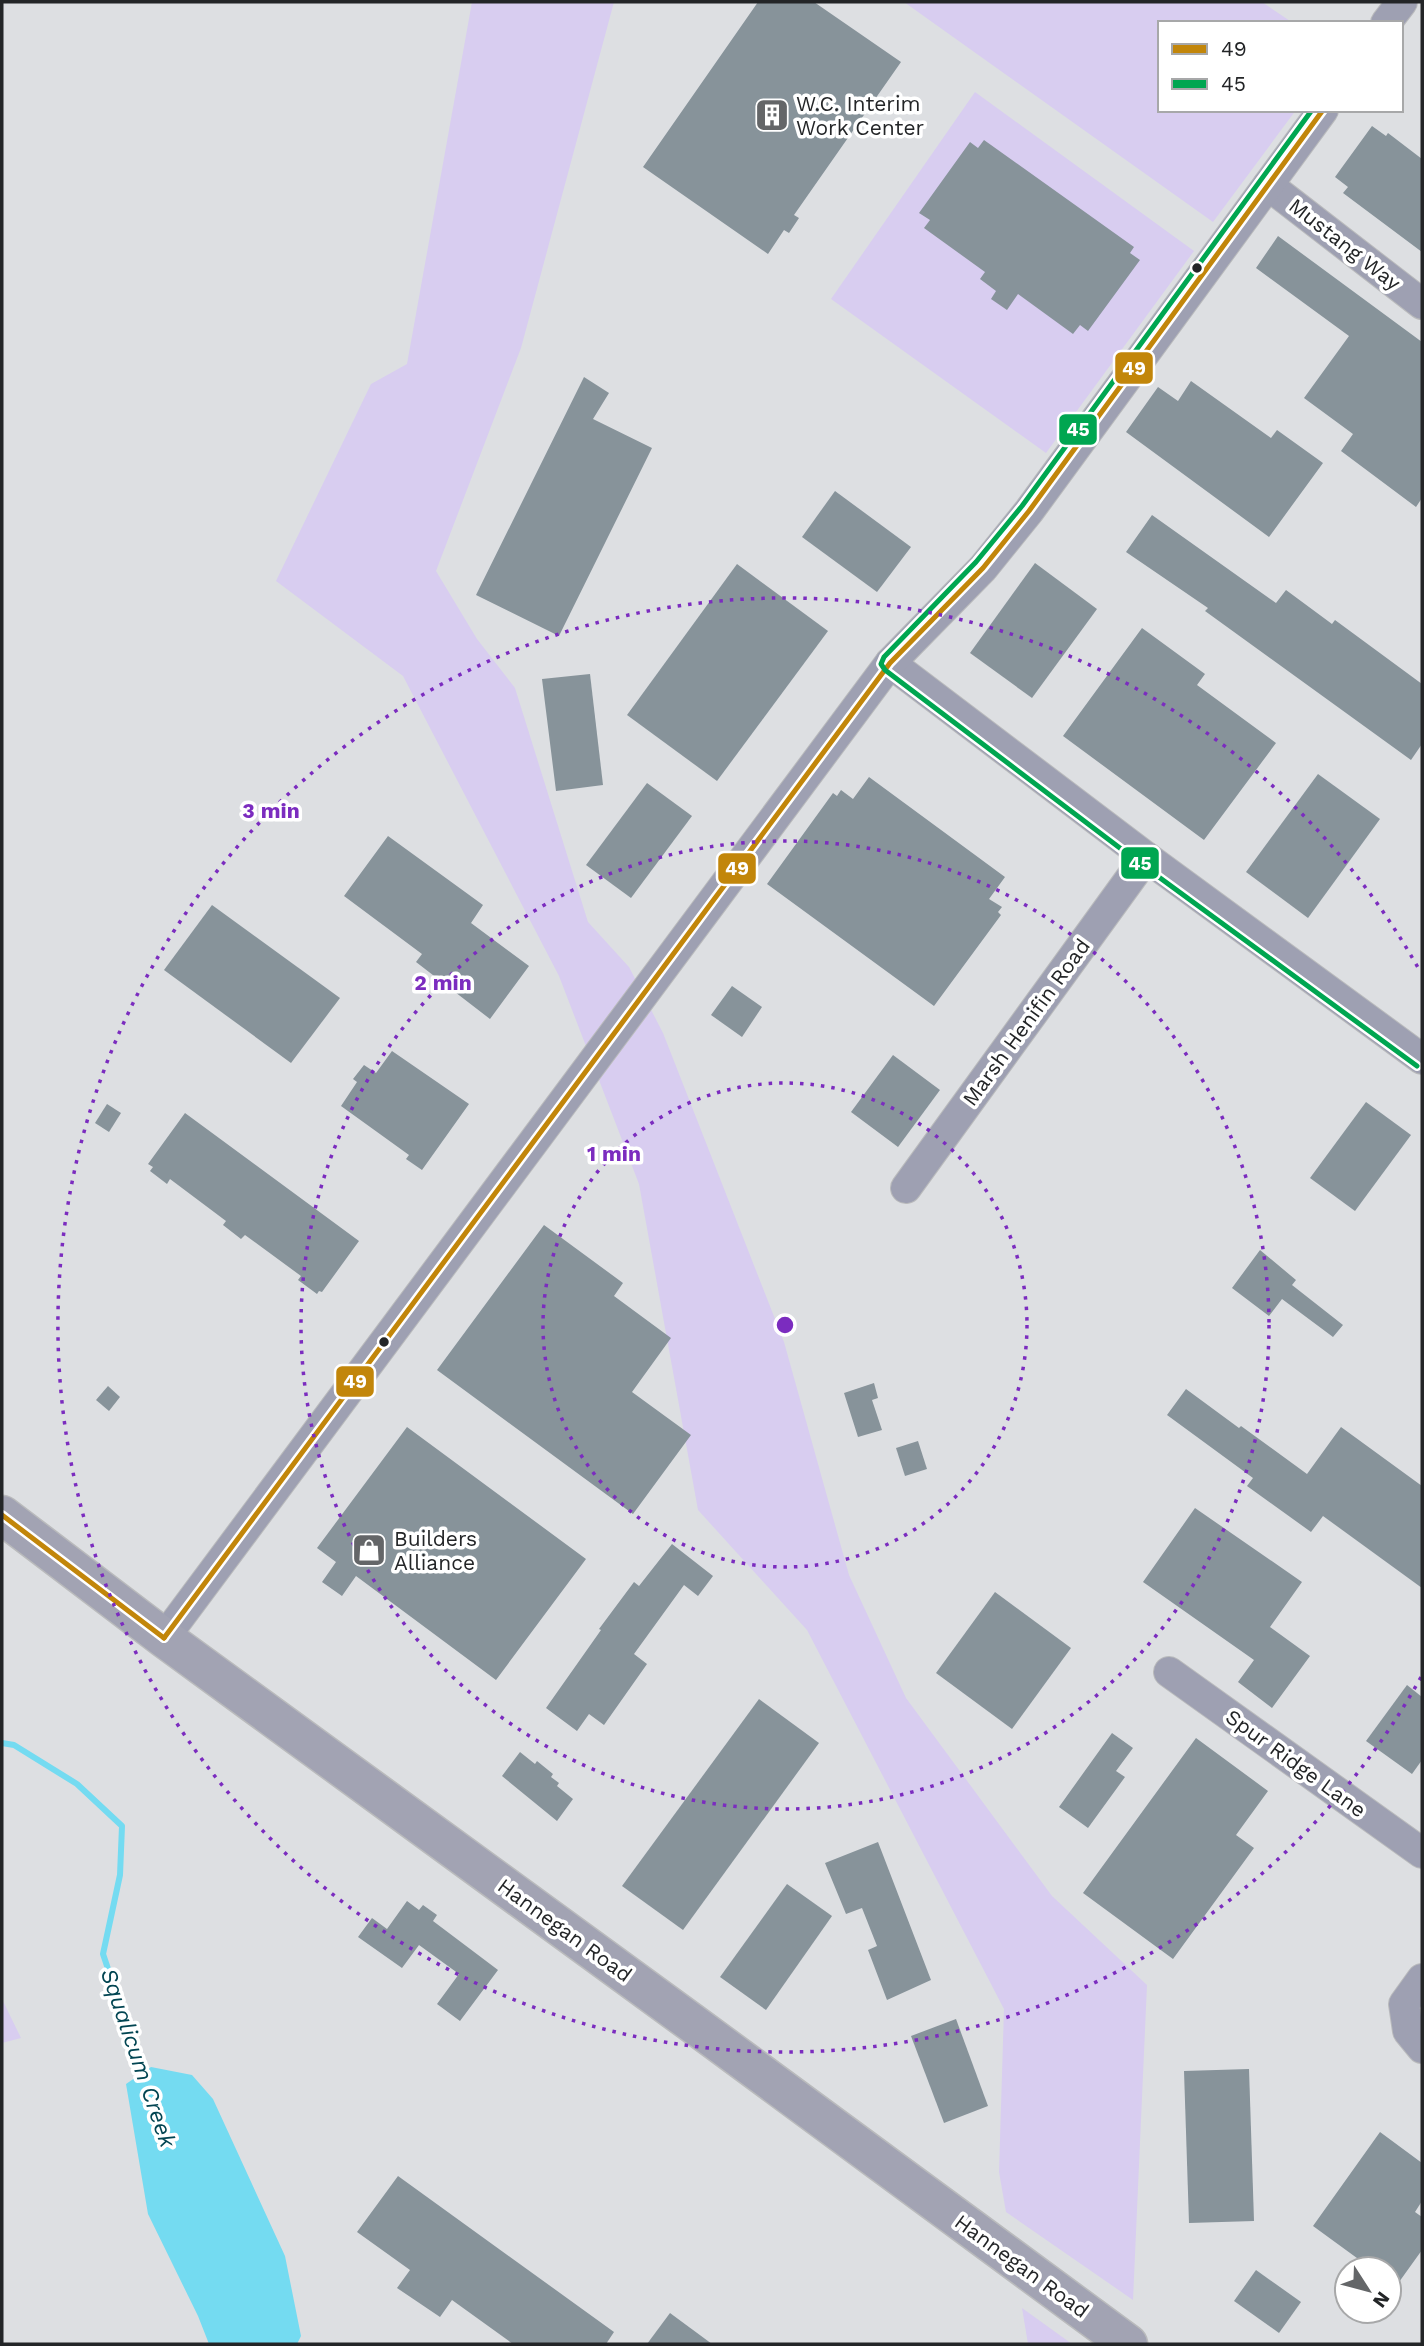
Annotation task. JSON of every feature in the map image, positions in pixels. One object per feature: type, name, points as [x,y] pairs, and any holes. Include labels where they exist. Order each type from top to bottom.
[{"type":"main road","name":"Hannegan Road","points":[[2,1515],[164,1638],[1128,2344]]},
{"type":"street","points":[[1388,21],[1402,2]]},
{"type":"street","points":[[164,1638],[890,663],[983,568],[1029,511],[1322,112]]},
{"type":"street","name":"Mustang Way","points":[[1269,185],[1422,304]]},
{"type":"street","points":[[890,663],[1146,857],[1422,1059]]},
{"type":"street","name":"Marsh Henifin Road","points":[[905,1188],[1146,857]]},
{"type":"street","name":"Spur Ridge Lane","points":[[1170,1672],[1422,1853]]},
{"type":"street","points":[[1422,1979],[1404,2004],[1408,2031],[1422,2048]]},
{"type":"shaded area","points":[[472,2],[614,2],[521,348],[436,571],[477,639],[515,688],[588,922],[629,967],[663,1033],[784,1342],[849,1575],[906,1698],[1052,1896],[1147,1985],[1133,2300],[1006,2212],[999,2172],[1004,2009],[807,1630],[698,1510],[639,1184],[559,976],[403,676],[276,581],[371,384],[407,364]]},
{"type":"shaded area","points":[[904,2],[1262,2],[1290,21],[1158,21],[1158,112],[1295,112],[1213,222]]},
{"type":"shaded area","points":[[975,92],[1194,251],[1046,453],[831,299]]},
{"type":"shaded area","points":[[2,1999],[21,2038],[2,2043]]},
{"type":"shaded area","points":[[1022,2308],[1072,2344],[1028,2344]]},
{"type":"water","points":[[151,2067],[192,2075],[213,2099],[285,2256],[301,2336],[297,2344],[209,2344],[148,2214],[126,2084]]},
{"type":"building","name":"W.C. Interim Work Center","points":[[758,2],[814,2],[901,62],[794,215],[799,218],[789,233],[784,230],[768,254],[643,167]]},
{"type":"building","points":[[1372,126],[1386,136],[1388,133],[1422,159],[1422,252],[1343,193],[1348,187],[1335,177]]},
{"type":"building","points":[[984,140],[1134,247],[1130,253],[1140,260],[1088,331],[1080,325],[1073,334],[1018,294],[1007,310],[991,299],[996,291],[980,279],[985,272],[924,228],[930,220],[919,213],[970,142],[978,148]]},
{"type":"building","points":[[1278,236],[1422,342],[1422,498],[1416,507],[1341,451],[1353,434],[1304,398],[1349,336],[1256,268]]},
{"type":"building","points":[[584,377],[609,393],[593,419],[652,448],[559,636],[476,595]]},
{"type":"building","points":[[1191,381],[1271,438],[1277,430],[1323,463],[1269,537],[1126,432],[1158,387],[1178,401]]},
{"type":"building","points":[[835,491],[911,547],[877,592],[802,537]]},
{"type":"building","points":[[1152,515],[1276,603],[1286,590],[1332,624],[1335,620],[1422,684],[1422,744],[1411,760],[1205,611],[1208,608],[1126,552]]},
{"type":"building","points":[[1035,563],[1097,609],[1032,698],[970,653]]},
{"type":"building","points":[[737,564],[828,631],[717,781],[627,715]]},
{"type":"building","points":[[1142,628],[1205,674],[1197,685],[1276,743],[1204,840],[1063,736]]},
{"type":"building","points":[[590,674],[603,785],[556,791],[542,679]]},
{"type":"building","points":[[1318,774],[1380,819],[1308,918],[1246,872]]},
{"type":"building","points":[[869,777],[1005,877],[989,899],[1002,907],[998,912],[1001,915],[934,1006],[767,884],[833,793],[837,796],[841,790],[853,799]]},
{"type":"building","points":[[647,783],[692,816],[631,898],[586,865]]},
{"type":"building","points":[[388,836],[483,905],[471,923],[529,966],[490,1019],[416,962],[422,954],[344,896]]},
{"type":"building","points":[[212,905],[340,998],[291,1063],[164,970]]},
{"type":"building","points":[[732,986],[762,1007],[742,1037],[711,1015]]},
{"type":"building","points":[[392,1051],[469,1104],[422,1170],[406,1159],[409,1155],[341,1106],[357,1082],[353,1079],[364,1065],[376,1073]]},
{"type":"building","points":[[893,1055],[940,1090],[898,1147],[851,1112]]},
{"type":"building","points":[[1366,1102],[1411,1135],[1355,1211],[1310,1178]]},
{"type":"building","points":[[107,1104],[121,1113],[109,1132],[95,1123]]},
{"type":"building","points":[[185,1113],[359,1241],[322,1292],[317,1294],[298,1280],[301,1276],[245,1235],[241,1239],[223,1225],[226,1221],[170,1179],[167,1184],[150,1171],[153,1167],[148,1164]]},
{"type":"building","points":[[544,1225],[623,1283],[614,1296],[671,1338],[632,1392],[691,1435],[633,1514],[437,1370]]},
{"type":"building","points":[[1260,1250],[1296,1280],[1292,1285],[1343,1325],[1333,1337],[1282,1299],[1269,1316],[1232,1288]]},
{"type":"building","points":[[874,1383],[878,1398],[872,1400],[882,1430],[858,1437],[844,1393]]},
{"type":"building","points":[[108,1386],[120,1397],[109,1411],[96,1400]]},
{"type":"building","points":[[1186,1389],[1307,1474],[1341,1427],[1422,1486],[1422,1588],[1323,1516],[1311,1532],[1247,1486],[1253,1478],[1167,1415]]},
{"type":"building","points":[[407,1427],[586,1559],[496,1680],[356,1576],[342,1596],[322,1582],[336,1562],[317,1548]]},
{"type":"building","points":[[918,1441],[927,1469],[905,1476],[896,1448]]},
{"type":"building","points":[[1195,1508],[1302,1582],[1270,1627],[1310,1656],[1272,1708],[1238,1682],[1254,1660],[1143,1582]]},
{"type":"building","points":[[672,1544],[713,1576],[698,1596],[684,1585],[634,1654],[647,1664],[604,1725],[589,1714],[577,1731],[546,1708],[634,1582],[639,1586]]},
{"type":"building","points":[[995,1592],[1071,1648],[1012,1729],[936,1673]]},
{"type":"building","points":[[1407,1685],[1422,1697],[1422,1760],[1412,1774],[1366,1741]]},
{"type":"building","points":[[759,1699],[819,1743],[683,1930],[622,1886]]},
{"type":"building","points":[[1112,1733],[1133,1748],[1116,1771],[1125,1777],[1088,1828],[1059,1807]]},
{"type":"building","points":[[1196,1738],[1268,1791],[1236,1835],[1254,1848],[1173,1959],[1083,1893]]},
{"type":"building","points":[[520,1752],[553,1774],[551,1777],[559,1783],[557,1786],[573,1799],[557,1821],[502,1776]]},
{"type":"building","points":[[878,1842],[931,1980],[887,2000],[868,1950],[877,1946],[862,1908],[846,1914],[825,1863]]},
{"type":"building","points":[[787,1884],[832,1916],[766,2010],[720,1977]]},
{"type":"building","points":[[407,1901],[419,1910],[423,1905],[437,1915],[433,1921],[498,1970],[460,2021],[437,2004],[459,1974],[419,1945],[402,1968],[358,1937],[372,1918],[387,1929]]},
{"type":"building","points":[[956,2019],[988,2106],[944,2123],[911,2036]]},
{"type":"building","points":[[1249,2069],[1254,2221],[1189,2223],[1184,2071]]},
{"type":"building","points":[[1380,2132],[1422,2163],[1422,2201],[1415,2212],[1422,2217],[1422,2250],[1403,2276],[1403,2255],[1353,2255],[1313,2226]]},
{"type":"building","points":[[398,2176],[614,2332],[606,2344],[513,2344],[452,2300],[440,2317],[397,2288],[410,2270],[357,2232]]},
{"type":"building","points":[[1256,2270],[1301,2302],[1279,2333],[1234,2301]]},
{"type":"building","points":[[670,2313],[712,2344],[647,2344]]},
{"type":"waterway","name":"Squalicum Creek","points":[[2,1743],[14,1745],[77,1784],[122,1826],[120,1875],[103,1954],[146,2081]]},
{"type":"transit line","name":"45","points":[[1311,112],[1022,506],[976,562],[884,657],[881,664],[885,670],[1141,864],[1417,1066]]},
{"type":"transit line","name":"49","points":[[164,1638],[890,663],[983,568],[1029,511],[1322,112]]},
{"type":"transit line","name":"49","points":[[2,1515],[164,1638]]},
{"type":"place","name":"W.C. Interim Work Center","points":[[772,115]]},
{"type":"place","name":"Builders Alliance","points":[[369,1550]]}]
